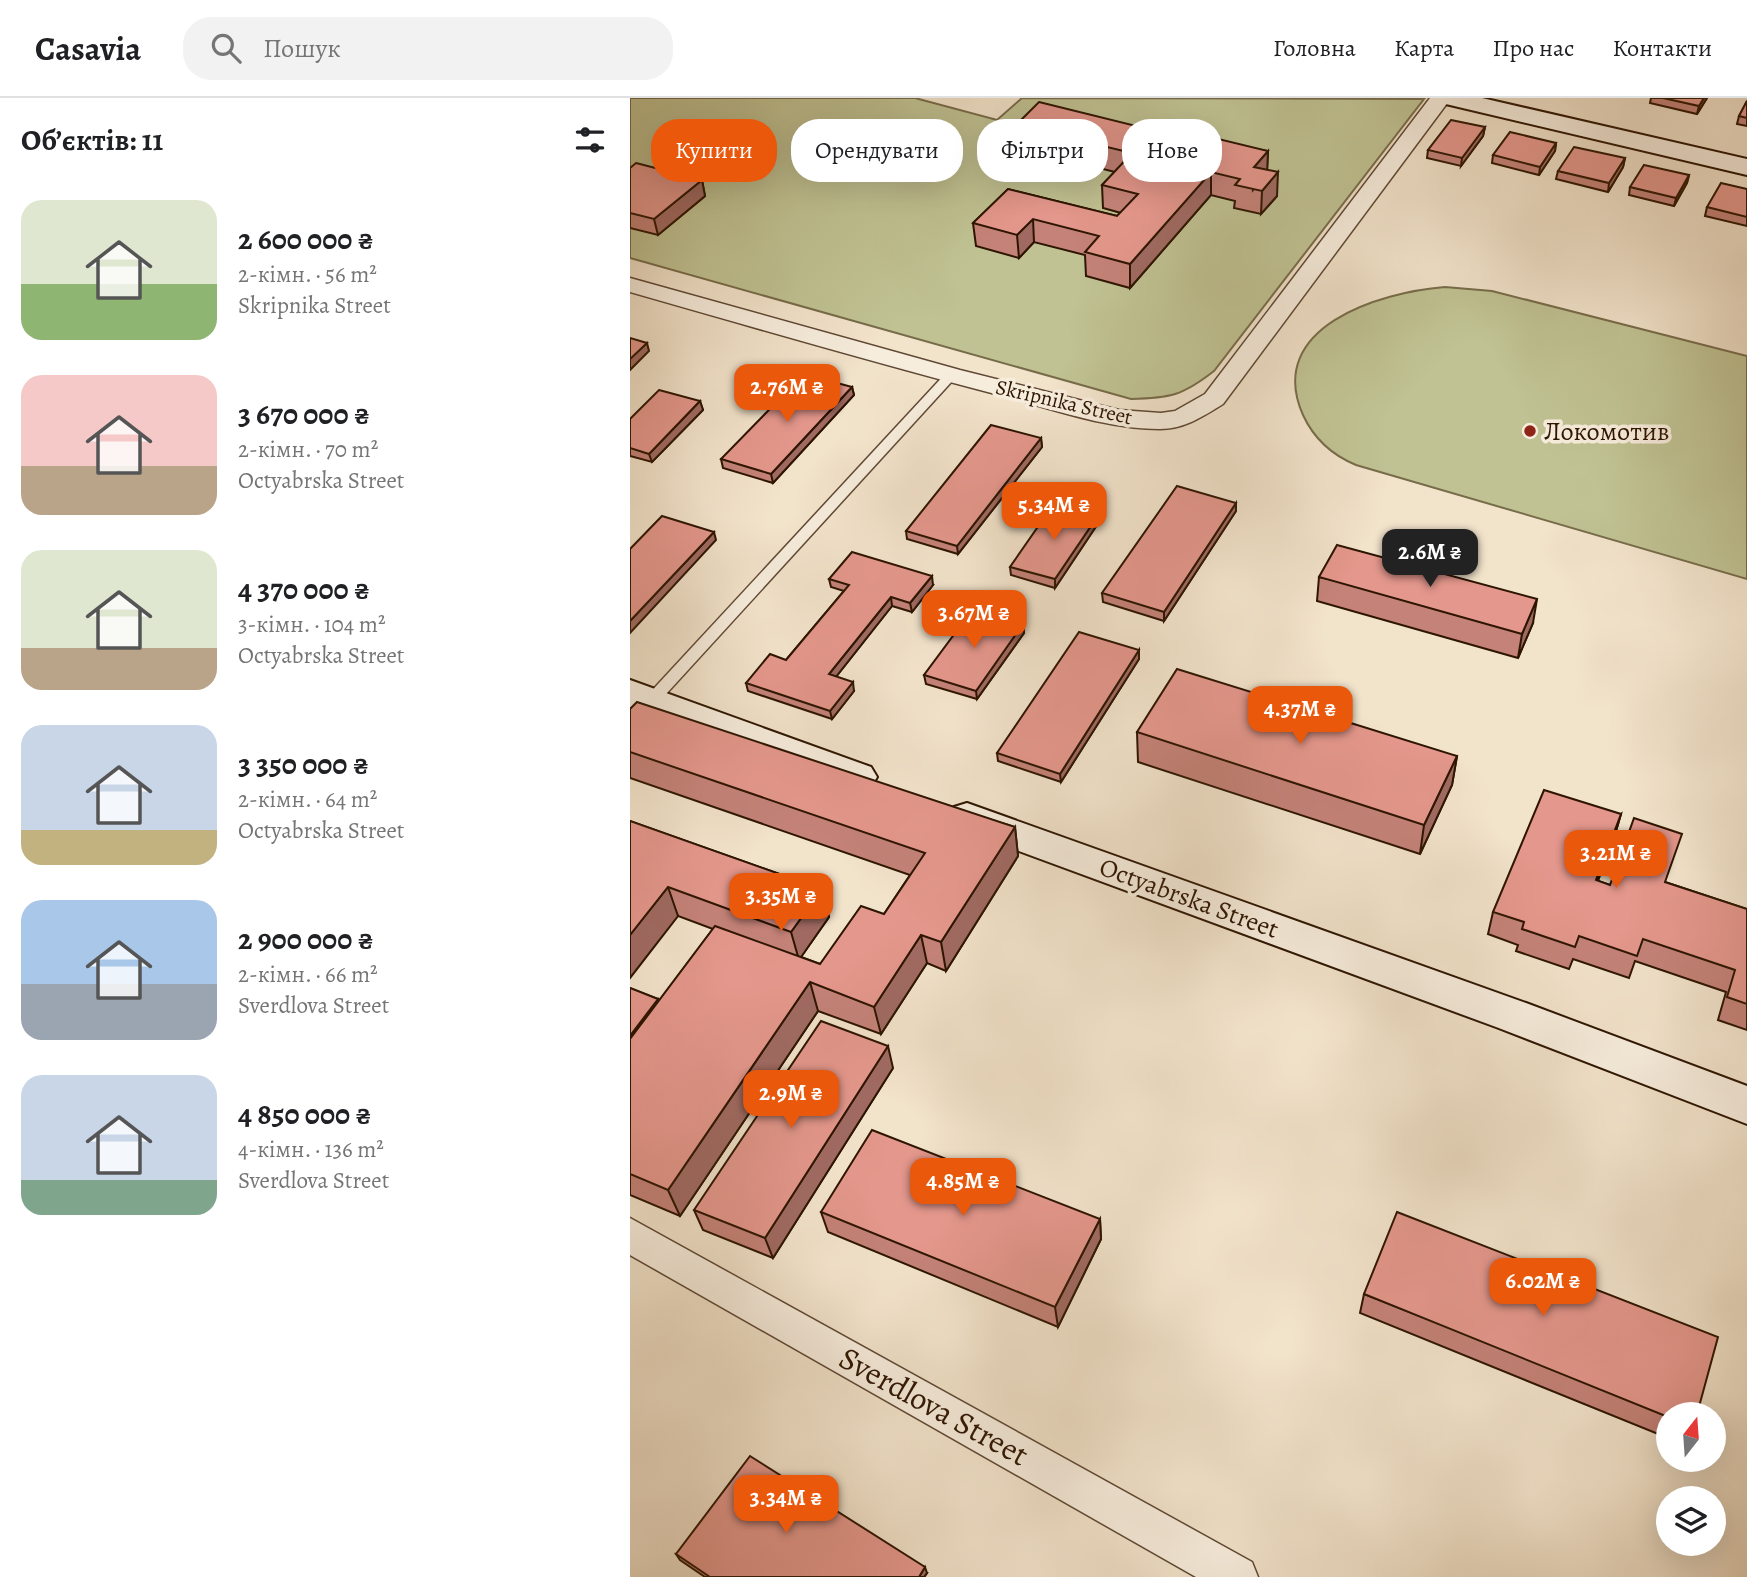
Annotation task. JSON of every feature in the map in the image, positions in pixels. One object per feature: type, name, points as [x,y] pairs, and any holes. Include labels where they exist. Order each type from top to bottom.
[{"type":"main road","points":[[1450,98],[1747,167]]},
{"type":"main road","points":[[641,697],[886,787]]},
{"type":"main road","name":"Octyabrska Street","points":[[938,806],[1511,1015],[1747,1105]]},
{"type":"street","name":"Skripnika Street","points":[[630,285],[951,375],[1119,418],[1161,421],[1182,418],[1214,399],[1441,98]]},
{"type":"street","name":"Sverdlova Street","points":[[630,1235],[1237,1577]]},
{"type":"lane","points":[[641,697],[951,375]]},
{"type":"green space","points":[[630,98],[915,98],[993,119],[977,119],[977,182],[1108,182],[1108,119],[998,119],[1022,98],[1424,99],[1214,371],[1184,391],[1156,398],[1131,399],[630,258]]},
{"type":"green space","name":"Локомотив","points":[[1445,287],[1492,291],[1747,356],[1747,579],[1356,465],[1325,445],[1303,415],[1295,384],[1300,359],[1314,337],[1335,320],[1361,306],[1419,290]]},
{"type":"building","points":[[1663,98],[1704,98],[1699,106]]},
{"type":"building","points":[[1747,101],[1747,118],[1739,116]]},
{"type":"building","points":[[1039,102],[1108,119],[1022,119]]},
{"type":"building","points":[[1108,119],[1122,123],[1122,151],[1108,147]]},
{"type":"building","points":[[1451,120],[1485,127],[1462,158],[1428,150]]},
{"type":"building","points":[[1510,132],[1556,143],[1540,167],[1493,155]]},
{"type":"building","points":[[1222,140],[1268,151],[1254,167],[1278,172],[1262,191],[1235,185],[1240,179],[1222,175]]},
{"type":"building","points":[[1574,147],[1625,158],[1609,183],[1558,171]]},
{"type":"building","points":[[636,163],[651,167],[651,182],[700,182],[654,219],[630,213],[630,168]]},
{"type":"building","points":[[1122,164],[1122,182],[1202,182],[1130,264],[1085,252],[1099,236],[1033,219],[1017,235],[973,223],[1008,189],[1117,216],[1138,194],[1102,185],[1108,182]]},
{"type":"building","points":[[1644,165],[1689,175],[1676,198],[1630,187]]},
{"type":"building","points":[[1721,183],[1747,189],[1747,217],[1707,207]]},
{"type":"building","points":[[630,338],[647,343],[630,359]]},
{"type":"building","points":[[804,374],[852,387],[771,474],[721,459]]},
{"type":"building","points":[[659,390],[700,401],[649,454],[630,448],[630,419]]},
{"type":"building","points":[[991,425],[1041,438],[957,546],[906,531]]},
{"type":"building","points":[[1177,486],[1236,503],[1164,612],[1102,593]]},
{"type":"building","points":[[1053,505],[1097,517],[1055,579],[1010,567]]},
{"type":"building","points":[[662,516],[714,532],[630,621],[630,549]]},
{"type":"building","points":[[1337,545],[1537,599],[1522,634],[1319,577]]},
{"type":"building","points":[[852,552],[932,576],[910,603],[891,597],[829,674],[853,682],[830,711],[746,683],[770,654],[786,660],[849,585],[829,579]]},
{"type":"building","points":[[973,609],[1023,624],[976,691],[924,675]]},
{"type":"building","points":[[1079,632],[1139,650],[1060,774],[997,753]]},
{"type":"building","points":[[1177,669],[1457,756],[1424,825],[1137,732]]},
{"type":"building","points":[[637,702],[1015,827],[941,942],[921,935],[874,1007],[810,982],[668,1190],[630,1174],[630,1039],[715,926],[820,964],[861,906],[884,914],[925,853],[630,752],[630,709]]},
{"type":"building","points":[[1544,790],[1621,814],[1596,880],[1610,885],[1634,818],[1682,834],[1665,882],[1747,909],[1747,1004],[1727,997],[1735,970],[1643,939],[1637,956],[1579,936],[1575,947],[1522,929],[1524,922],[1493,912]]},
{"type":"building","points":[[630,821],[822,889],[791,932],[668,887],[630,935]]},
{"type":"building","points":[[630,988],[658,999],[630,1036]]},
{"type":"building","points":[[821,1021],[888,1046],[765,1238],[694,1210]]},
{"type":"building","points":[[872,1130],[1100,1219],[1055,1307],[821,1212]]},
{"type":"building","points":[[1397,1212],[1718,1337],[1700,1402],[1656,1402],[1656,1412],[1364,1294]]},
{"type":"building","points":[[750,1456],[925,1567],[919,1577],[710,1577],[676,1554]]},
{"type":"place","name":"Локомотив","points":[[1530,431]]}]
